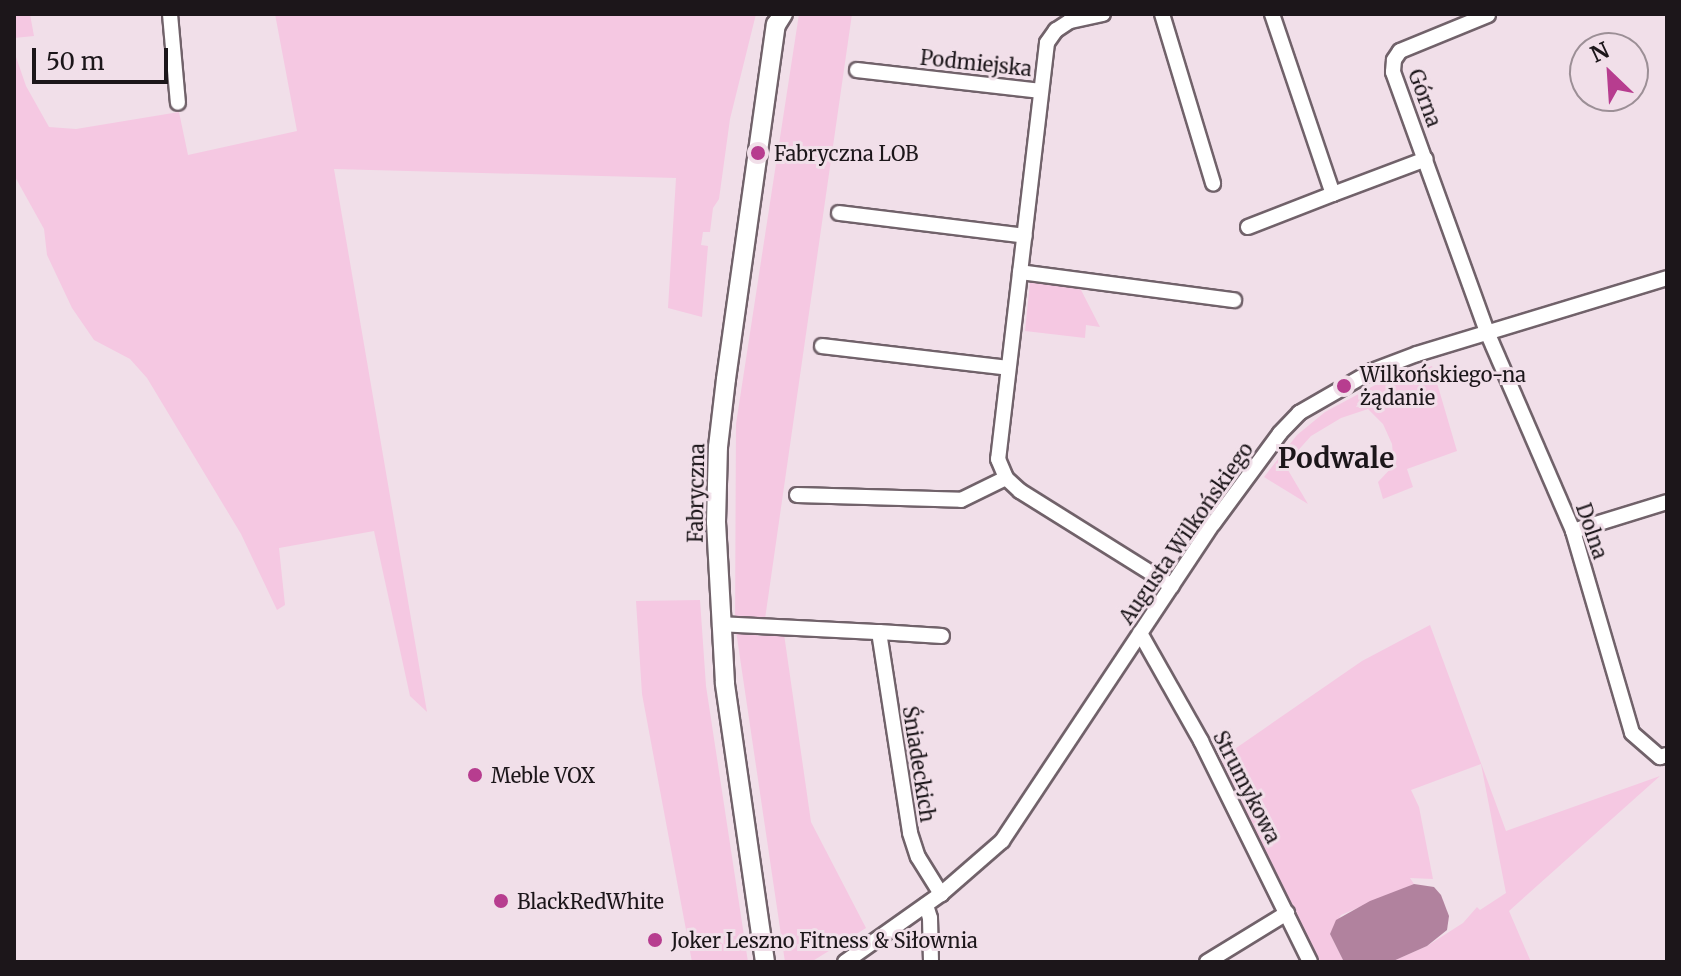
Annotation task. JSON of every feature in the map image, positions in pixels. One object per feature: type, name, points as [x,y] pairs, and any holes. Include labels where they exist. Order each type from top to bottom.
[{"type":"street","points":[[170,14],[178,103]]},
{"type":"street","points":[[1041,91],[1047,43],[1056,30],[1070,21],[1103,14]]},
{"type":"street","points":[[1162,14],[1213,183]]},
{"type":"street","points":[[1272,14],[1333,194]]},
{"type":"street","name":"Górna","points":[[1487,332],[1393,72],[1394,60],[1400,51],[1488,15]]},
{"type":"street","name":"Fabryczna","points":[[765,962],[725,683],[716,522],[718,447],[777,18]]},
{"type":"street","name":"Podmiejska","points":[[857,70],[1041,91],[998,459],[1006,478]]},
{"type":"street","name":"Górna","points":[[1248,227],[1426,159]]},
{"type":"street","points":[[839,213],[1025,236]]},
{"type":"street","points":[[1020,272],[1234,300]]},
{"type":"street","name":"Augusta Wilkońskiego","points":[[845,962],[941,894],[993,850],[1012,829],[1172,586],[1265,453],[1299,413],[1372,371],[1487,332],[1667,278]]},
{"type":"street","name":"Dolna","points":[[1487,332],[1573,531],[1632,733],[1660,757],[1667,755]]},
{"type":"street","points":[[822,346],[1008,368]]},
{"type":"street","points":[[797,495],[961,500],[1006,478],[1020,491],[1172,586]]},
{"type":"street","points":[[1573,531],[1667,502]]},
{"type":"street","points":[[720,624],[942,636]]},
{"type":"street","name":"Śniadeckich","points":[[879,632],[910,833],[918,857],[941,894]]},
{"type":"street","name":"Strumykowa","points":[[1140,633],[1201,741],[1310,962]]},
{"type":"street","points":[[926,905],[931,929],[931,962]]},
{"type":"street","points":[[1207,962],[1287,913]]},
{"type":"shaded area","points":[[14,14],[30,14],[34,36],[14,38]]},
{"type":"shaded area","points":[[275,14],[756,14],[730,119],[719,199],[713,208],[710,232],[703,232],[701,245],[708,246],[702,317],[668,308],[676,178],[334,169],[427,712],[410,696],[374,531],[279,548],[285,605],[277,610],[241,534],[147,378],[130,359],[94,340],[72,308],[47,255],[44,229],[14,175],[14,51],[26,86],[49,127],[76,129],[179,112],[188,155],[297,131]]},
{"type":"shaded area","points":[[799,14],[852,14],[764,626],[757,636],[784,634],[811,822],[866,928],[811,962],[785,962],[735,624],[736,424]]},
{"type":"shaded area","points":[[1030,282],[1080,288],[1100,327],[1086,325],[1085,338],[1025,331]]},
{"type":"shaded area","points":[[1432,366],[1457,451],[1407,469],[1413,487],[1383,499],[1378,482],[1394,465],[1392,444],[1383,424],[1368,409],[1341,418],[1311,436],[1285,465],[1308,504],[1264,477],[1297,435],[1325,412],[1377,384]]},
{"type":"shaded area","points":[[700,600],[706,686],[748,962],[692,962],[642,694],[636,601]]},
{"type":"shaded area","points":[[1430,625],[1506,831],[1660,776],[1509,911],[1531,962],[1391,962],[1427,946],[1463,923],[1477,907],[1480,910],[1506,893],[1481,764],[1411,790],[1419,807],[1433,879],[1410,878],[1414,884],[1341,915],[1330,934],[1344,962],[1310,962],[1213,764],[1362,661]]},
{"type":"shaded area","points":[[1414,884],[1434,887],[1441,895],[1449,916],[1447,930],[1427,946],[1391,962],[1344,962],[1330,934],[1336,920],[1370,901]]},
{"type":"place","name":"Fabryczna LOB","points":[[758,153]]},
{"type":"place","name":"Wilkońskiego-na żądanie","points":[[1344,386]]},
{"type":"place","name":"Meble VOX","points":[[475,775]]},
{"type":"place","name":"BlackRedWhite","points":[[501,901]]},
{"type":"place","name":"Joker Leszno Fitness & Siłownia","points":[[655,940]]},
{"type":"district","name":"Podwale","points":[[1336,458]]}]
